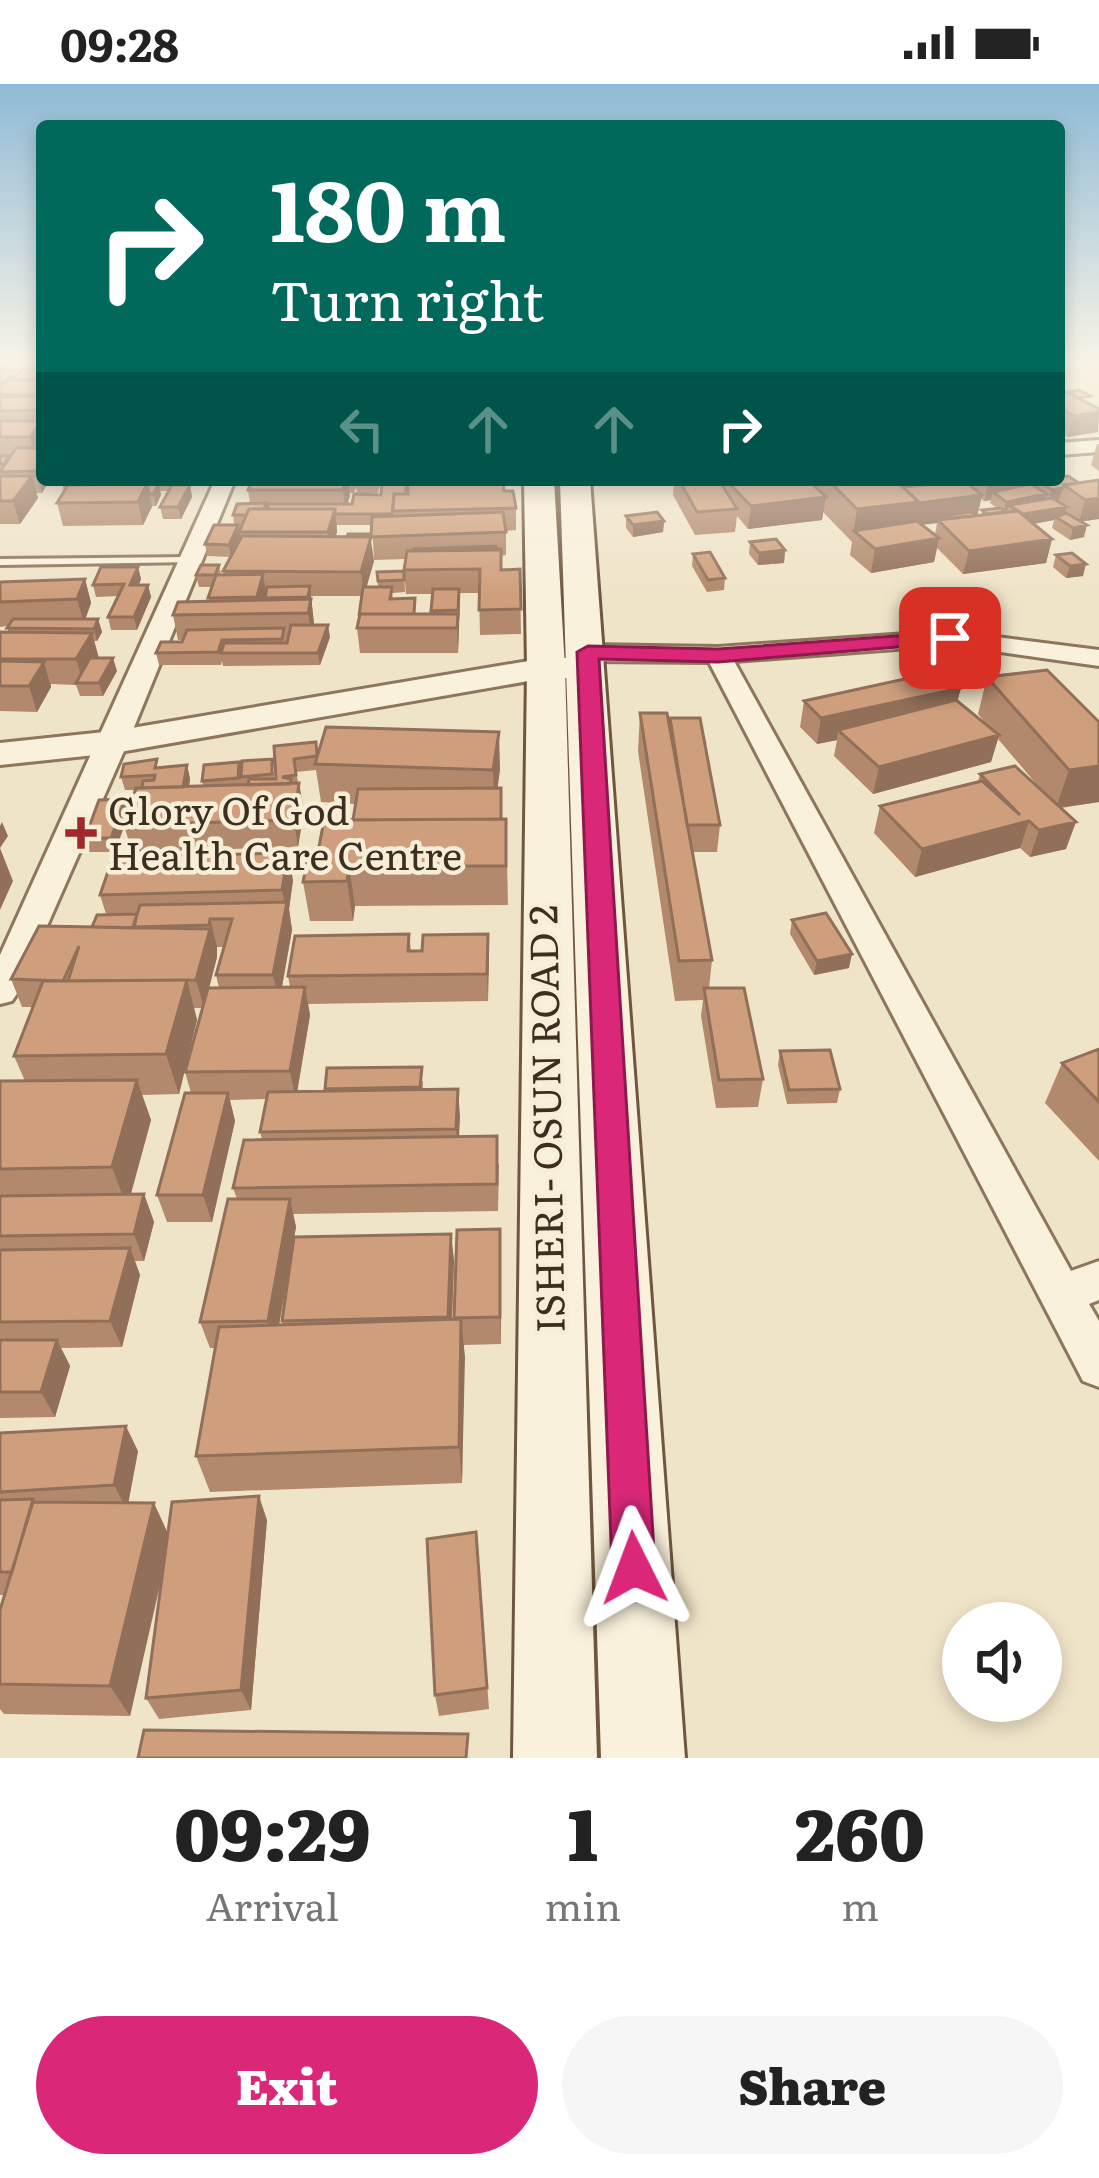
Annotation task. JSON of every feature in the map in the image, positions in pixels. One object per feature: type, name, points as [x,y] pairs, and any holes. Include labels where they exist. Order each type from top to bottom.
[{"type":"main road","name":"ISHERI- OSUN ROAD 2","points":[[540,486],[574,663],[555,1758]]},
{"type":"main road","points":[[575,486],[574,663],[643,1758]]},
{"type":"street","points":[[1065,448],[1099,446]]},
{"type":"street","points":[[0,992],[114,742],[222,486]]},
{"type":"street","points":[[0,754],[114,742],[574,663],[950,638],[1099,658]]},
{"type":"street","points":[[718,656],[1080,1287],[1099,1366]]},
{"type":"lane","points":[[0,562],[190,560]]},
{"type":"building","points":[[16,448],[36,448],[36,471],[0,472]]},
{"type":"building","points":[[0,476],[32,476],[13,501],[0,501]]},
{"type":"building","points":[[1099,480],[1099,498],[1085,500],[1065,485]]},
{"type":"building","points":[[67,486],[146,486],[138,502],[57,503]]},
{"type":"building","points":[[171,486],[189,486],[178,507],[160,507]]},
{"type":"building","points":[[250,486],[344,486],[343,490],[248,490]]},
{"type":"building","points":[[382,486],[407,486],[405,494],[394,494],[392,514],[267,509],[269,504],[352,504],[354,494],[381,495]]},
{"type":"building","points":[[408,486],[504,486],[504,491],[513,491],[516,508],[393,511],[394,494],[408,494]]},
{"type":"building","points":[[682,486],[723,486],[737,509],[697,512]]},
{"type":"building","points":[[732,486],[814,486],[826,497],[751,506]]},
{"type":"building","points":[[834,486],[902,486],[919,502],[857,509]]},
{"type":"building","points":[[971,486],[982,495],[919,503],[903,487]]},
{"type":"building","points":[[1034,486],[1047,494],[1006,502],[993,492]]},
{"type":"building","points":[[1052,498],[1067,507],[1023,514],[1009,505]]},
{"type":"building","points":[[266,503],[264,509],[233,515],[237,504]]},
{"type":"building","points":[[249,509],[335,509],[328,532],[239,532]]},
{"type":"building","points":[[1018,511],[1052,539],[969,551],[938,520]]},
{"type":"building","points":[[503,512],[506,532],[371,537],[372,517]]},
{"type":"building","points":[[657,512],[664,521],[633,525],[626,516]]},
{"type":"building","points":[[1066,513],[1087,525],[1073,528],[1056,517]]},
{"type":"building","points":[[917,521],[939,538],[875,549],[854,531]]},
{"type":"building","points":[[214,525],[238,525],[229,545],[205,544]]},
{"type":"building","points":[[242,536],[371,537],[361,572],[223,571]]},
{"type":"building","points":[[776,539],[785,550],[759,553],[750,542]]},
{"type":"building","points":[[496,546],[497,550],[414,551],[414,549]]},
{"type":"building","points":[[501,549],[501,570],[520,569],[521,609],[479,610],[480,569],[404,570],[407,551]]},
{"type":"building","points":[[710,552],[725,578],[708,580],[693,554]]},
{"type":"building","points":[[1072,553],[1086,564],[1070,566],[1056,555]]},
{"type":"building","points":[[201,565],[219,565],[215,575],[196,575]]},
{"type":"building","points":[[101,567],[138,567],[130,585],[148,585],[134,617],[108,617],[124,584],[93,585]]},
{"type":"building","points":[[404,571],[404,580],[378,581],[377,572]]},
{"type":"building","points":[[263,574],[257,597],[208,598],[216,575]]},
{"type":"building","points":[[85,579],[77,599],[0,602],[0,582]]},
{"type":"building","points":[[310,586],[308,597],[265,598],[267,587]]},
{"type":"building","points":[[363,587],[392,587],[390,599],[415,598],[414,614],[359,616]]},
{"type":"building","points":[[433,589],[459,589],[458,610],[431,611]]},
{"type":"building","points":[[311,599],[308,613],[173,615],[178,602]]},
{"type":"building","points":[[360,614],[458,614],[457,628],[357,628]]},
{"type":"building","points":[[13,619],[98,619],[94,629],[7,628]]},
{"type":"building","points":[[291,625],[328,625],[318,653],[221,653],[224,643],[287,643]]},
{"type":"building","points":[[284,628],[282,639],[222,640],[218,652],[156,653],[161,642],[182,642],[187,630]]},
{"type":"building","points":[[0,632],[92,633],[76,659],[0,659]]},
{"type":"building","points":[[90,658],[113,658],[99,683],[76,683]]},
{"type":"building","points":[[0,661],[44,662],[29,686],[0,686]]},
{"type":"building","points":[[1047,670],[1099,722],[1099,766],[1069,770],[987,677]]},
{"type":"building","points":[[941,671],[961,688],[821,718],[804,701]]},
{"type":"building","points":[[956,700],[999,735],[879,767],[838,730]]},
{"type":"building","points":[[640,713],[667,713],[712,960],[679,961]]},
{"type":"building","points":[[670,718],[700,718],[720,825],[687,825]]},
{"type":"building","points":[[326,727],[499,732],[493,770],[315,764]]},
{"type":"building","points":[[316,742],[317,756],[294,759],[296,775],[282,777],[291,779],[290,784],[248,785],[249,779],[276,779],[274,746]]},
{"type":"building","points":[[157,759],[155,768],[187,765],[183,787],[142,788],[143,781],[154,780],[155,775],[121,777],[124,764]]},
{"type":"building","points":[[272,759],[272,774],[241,777],[242,761]]},
{"type":"building","points":[[239,762],[238,778],[202,781],[204,765]]},
{"type":"building","points":[[1015,766],[1076,822],[1039,830],[1029,821],[922,849],[880,806],[982,781],[1020,815],[980,774]]},
{"type":"building","points":[[299,783],[294,820],[124,825],[136,788]]},
{"type":"building","points":[[501,788],[501,819],[353,820],[358,789]]},
{"type":"building","points":[[125,799],[111,838],[85,838],[99,800]]},
{"type":"building","points":[[506,819],[506,866],[349,866],[347,881],[303,882],[307,863],[316,863],[324,820]]},
{"type":"building","points":[[288,853],[282,890],[100,895],[113,857]]},
{"type":"building","points":[[287,902],[273,975],[216,975],[232,919],[210,919],[209,925],[133,927],[140,905]]},
{"type":"building","points":[[826,913],[852,954],[817,961],[792,920]]},
{"type":"building","points":[[137,914],[134,928],[92,927],[97,915]]},
{"type":"building","points":[[39,926],[210,929],[196,980],[68,981],[79,946],[63,981],[11,979]]},
{"type":"building","points":[[409,934],[408,951],[422,951],[423,935],[488,934],[487,974],[288,976],[295,936]]},
{"type":"building","points":[[187,980],[166,1054],[14,1056],[43,981]]},
{"type":"building","points":[[305,987],[290,1071],[185,1072],[208,988]]},
{"type":"building","points":[[704,988],[744,988],[763,1079],[719,1080]]},
{"type":"building","points":[[1099,1049],[1099,1102],[1062,1063]]},
{"type":"building","points":[[830,1050],[840,1089],[789,1090],[780,1051]]},
{"type":"building","points":[[422,1067],[420,1087],[325,1089],[327,1068]]},
{"type":"building","points":[[137,1080],[112,1167],[0,1169],[0,1081]]},
{"type":"building","points":[[458,1089],[456,1129],[260,1132],[268,1092]]},
{"type":"building","points":[[185,1093],[228,1093],[203,1195],[157,1195]]},
{"type":"building","points":[[497,1136],[497,1184],[233,1188],[244,1140]]},
{"type":"building","points":[[144,1194],[134,1234],[0,1236],[0,1196]]},
{"type":"building","points":[[228,1199],[290,1199],[268,1321],[200,1322]]},
{"type":"building","points":[[500,1229],[500,1317],[454,1318],[457,1230]]},
{"type":"building","points":[[451,1234],[448,1317],[282,1321],[294,1237]]},
{"type":"building","points":[[130,1248],[110,1321],[0,1322],[0,1250]]},
{"type":"building","points":[[461,1319],[459,1447],[196,1456],[219,1327]]},
{"type":"building","points":[[0,1340],[57,1340],[41,1392],[0,1392]]},
{"type":"building","points":[[126,1426],[114,1485],[0,1492],[0,1433]]},
{"type":"building","points":[[259,1496],[241,1690],[146,1698],[172,1502]]},
{"type":"building","points":[[33,1499],[12,1572],[0,1572],[0,1500]]},
{"type":"building","points":[[33,1502],[154,1503],[110,1686],[0,1684],[0,1610]]},
{"type":"building","points":[[476,1532],[487,1688],[435,1695],[427,1539]]},
{"type":"building","points":[[144,1730],[468,1734],[466,1758],[138,1758]]},
{"type":"place","name":"Glory Of God Health Care Centre","points":[[81,833]]},
{"type":"route","points":[[634,1568],[588,652],[718,656],[950,638]]}]
